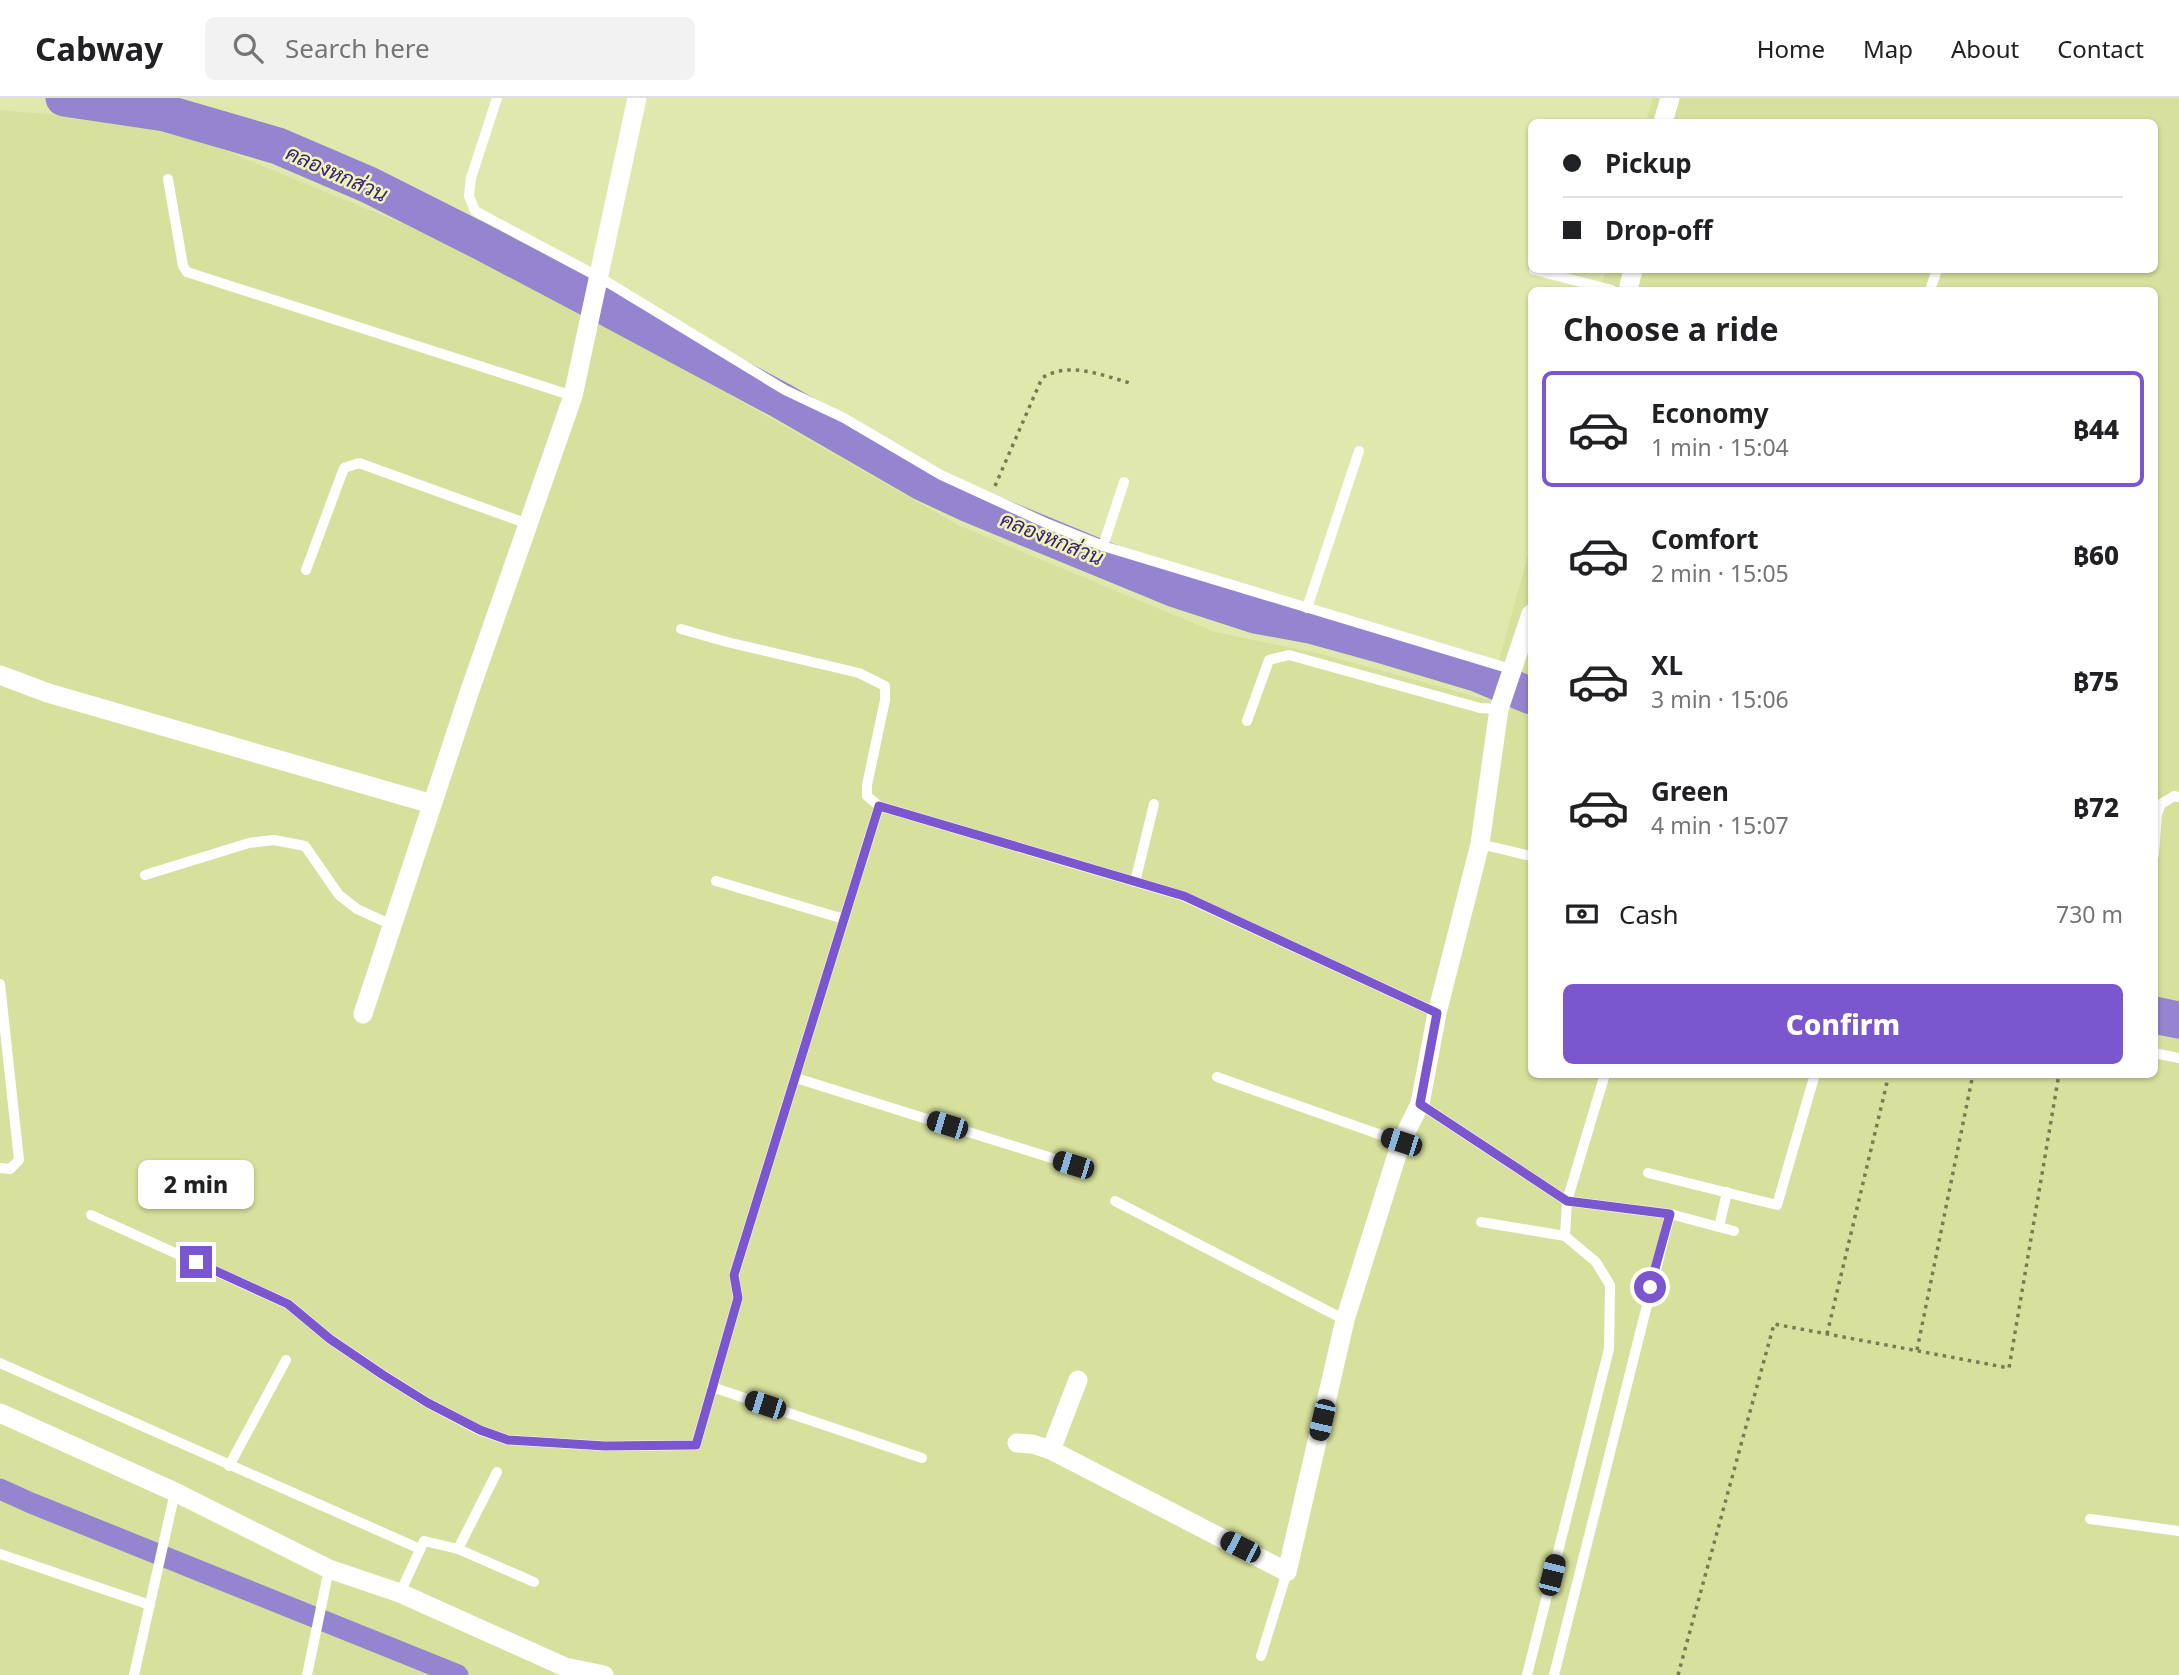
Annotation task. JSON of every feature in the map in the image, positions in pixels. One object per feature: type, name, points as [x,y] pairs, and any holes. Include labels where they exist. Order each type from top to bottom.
[{"type":"street","points":[[363,1014],[432,804],[573,396],[638,98]]},
{"type":"street","points":[[1666,119],[1670,98]]},
{"type":"street","points":[[1017,1443],[1051,1450],[1287,1572],[1345,1320],[1401,1142],[1420,1104],[1437,1013],[1480,844],[1499,709],[1528,623]]},
{"type":"street","points":[[0,675],[48,692],[432,804]]},
{"type":"street","points":[[1051,1450],[1078,1380]]},
{"type":"street","points":[[0,1413],[175,1492],[328,1569],[400,1593],[565,1667],[604,1675]]},
{"type":"lane","points":[[496,98],[471,178],[469,196],[475,211],[599,277],[785,390],[844,418],[941,475],[1103,546],[1512,674]]},
{"type":"lane","points":[[168,179],[183,266],[187,272],[573,396]]},
{"type":"lane","points":[[1548,273],[1601,287]]},
{"type":"lane","points":[[1307,608],[1359,452]]},
{"type":"lane","points":[[306,570],[344,468],[359,463],[528,524]]},
{"type":"lane","points":[[1103,546],[1124,482]]},
{"type":"lane","points":[[681,629],[847,670],[885,686],[885,700],[867,785],[867,796],[879,806],[1184,896],[1437,1013]]},
{"type":"lane","points":[[1247,721],[1269,660],[1289,655],[1467,704],[1499,709]]},
{"type":"lane","points":[[2158,812],[2161,804],[2174,796],[2179,797]]},
{"type":"lane","points":[[1135,882],[1153,804]]},
{"type":"lane","points":[[91,1215],[288,1304],[330,1339],[428,1403],[480,1430],[508,1440],[605,1446],[696,1445],[738,1298],[734,1275],[879,806]]},
{"type":"lane","points":[[145,876],[249,844],[274,840],[304,846],[338,895],[357,909],[393,925]]},
{"type":"lane","points":[[1480,844],[1528,855]]},
{"type":"lane","points":[[716,881],[844,919]]},
{"type":"lane","points":[[0,985],[19,1160],[10,1169],[0,1168]]},
{"type":"lane","points":[[2158,1054],[2179,1058]]},
{"type":"lane","points":[[1217,1077],[1401,1142]]},
{"type":"lane","points":[[796,1078],[1073,1165]]},
{"type":"lane","points":[[1565,1236],[1567,1201],[1604,1078]]},
{"type":"lane","points":[[1648,1173],[1777,1205],[1814,1078]]},
{"type":"lane","points":[[1420,1104],[1567,1201],[1670,1214],[1734,1231]]},
{"type":"lane","points":[[1719,1227],[1727,1192]]},
{"type":"lane","points":[[1115,1201],[1345,1320]]},
{"type":"lane","points":[[1554,1675],[1670,1214]]},
{"type":"lane","points":[[1481,1222],[1565,1236],[1596,1262],[1610,1285],[1609,1349],[1527,1675]]},
{"type":"lane","points":[[229,1466],[286,1360]]},
{"type":"lane","points":[[0,1363],[420,1549]]},
{"type":"lane","points":[[712,1387],[922,1458]]},
{"type":"lane","points":[[458,1549],[498,1472]]},
{"type":"lane","points":[[134,1675],[175,1492]]},
{"type":"lane","points":[[2090,1520],[2179,1531]]},
{"type":"lane","points":[[400,1593],[424,1541],[458,1549],[534,1583]]},
{"type":"lane","points":[[0,1554],[150,1605]]},
{"type":"lane","points":[[306,1675],[328,1569]]},
{"type":"lane","points":[[1261,1656],[1287,1572]]},
{"type":"path","points":[[990,497],[1042,377],[1054,370],[1078,370],[1130,383]]},
{"type":"path","points":[[1827,1334],[1888,1078]]},
{"type":"path","points":[[1917,1350],[1972,1078]]},
{"type":"path","points":[[1678,1675],[1774,1324],[2010,1368],[2058,1078]]},
{"type":"shaded area","points":[[1653,98],[2179,98],[2179,1675],[0,1675],[0,110],[77,117],[188,135],[478,255],[958,525],[1215,632],[1321,654],[1488,700],[1528,555],[1528,1078],[2158,1078],[2158,287],[1601,287],[1605,273],[2158,273],[2158,119],[1647,119]]},
{"type":"waterway","name":"คลองหกส่วน","points":[[64,98],[165,113],[278,146],[369,185],[592,300]]},
{"type":"waterway","name":"คลองหกส่วน","points":[[604,306],[780,400],[922,482],[969,504],[1175,589],[1255,615],[1310,625],[1476,673],[1528,695]]},
{"type":"waterway","name":"คลองหกส่วน","points":[[2158,1016],[2179,1020]]},
{"type":"waterway","points":[[0,1489],[458,1675]]},
{"type":"route","points":[[196,1262],[288,1304],[330,1339],[383,1375],[428,1403],[480,1430],[508,1440],[605,1446],[696,1445],[738,1298],[734,1275],[879,806],[1184,896],[1437,1013],[1420,1104],[1567,1201],[1670,1214],[1650,1287]]}]
